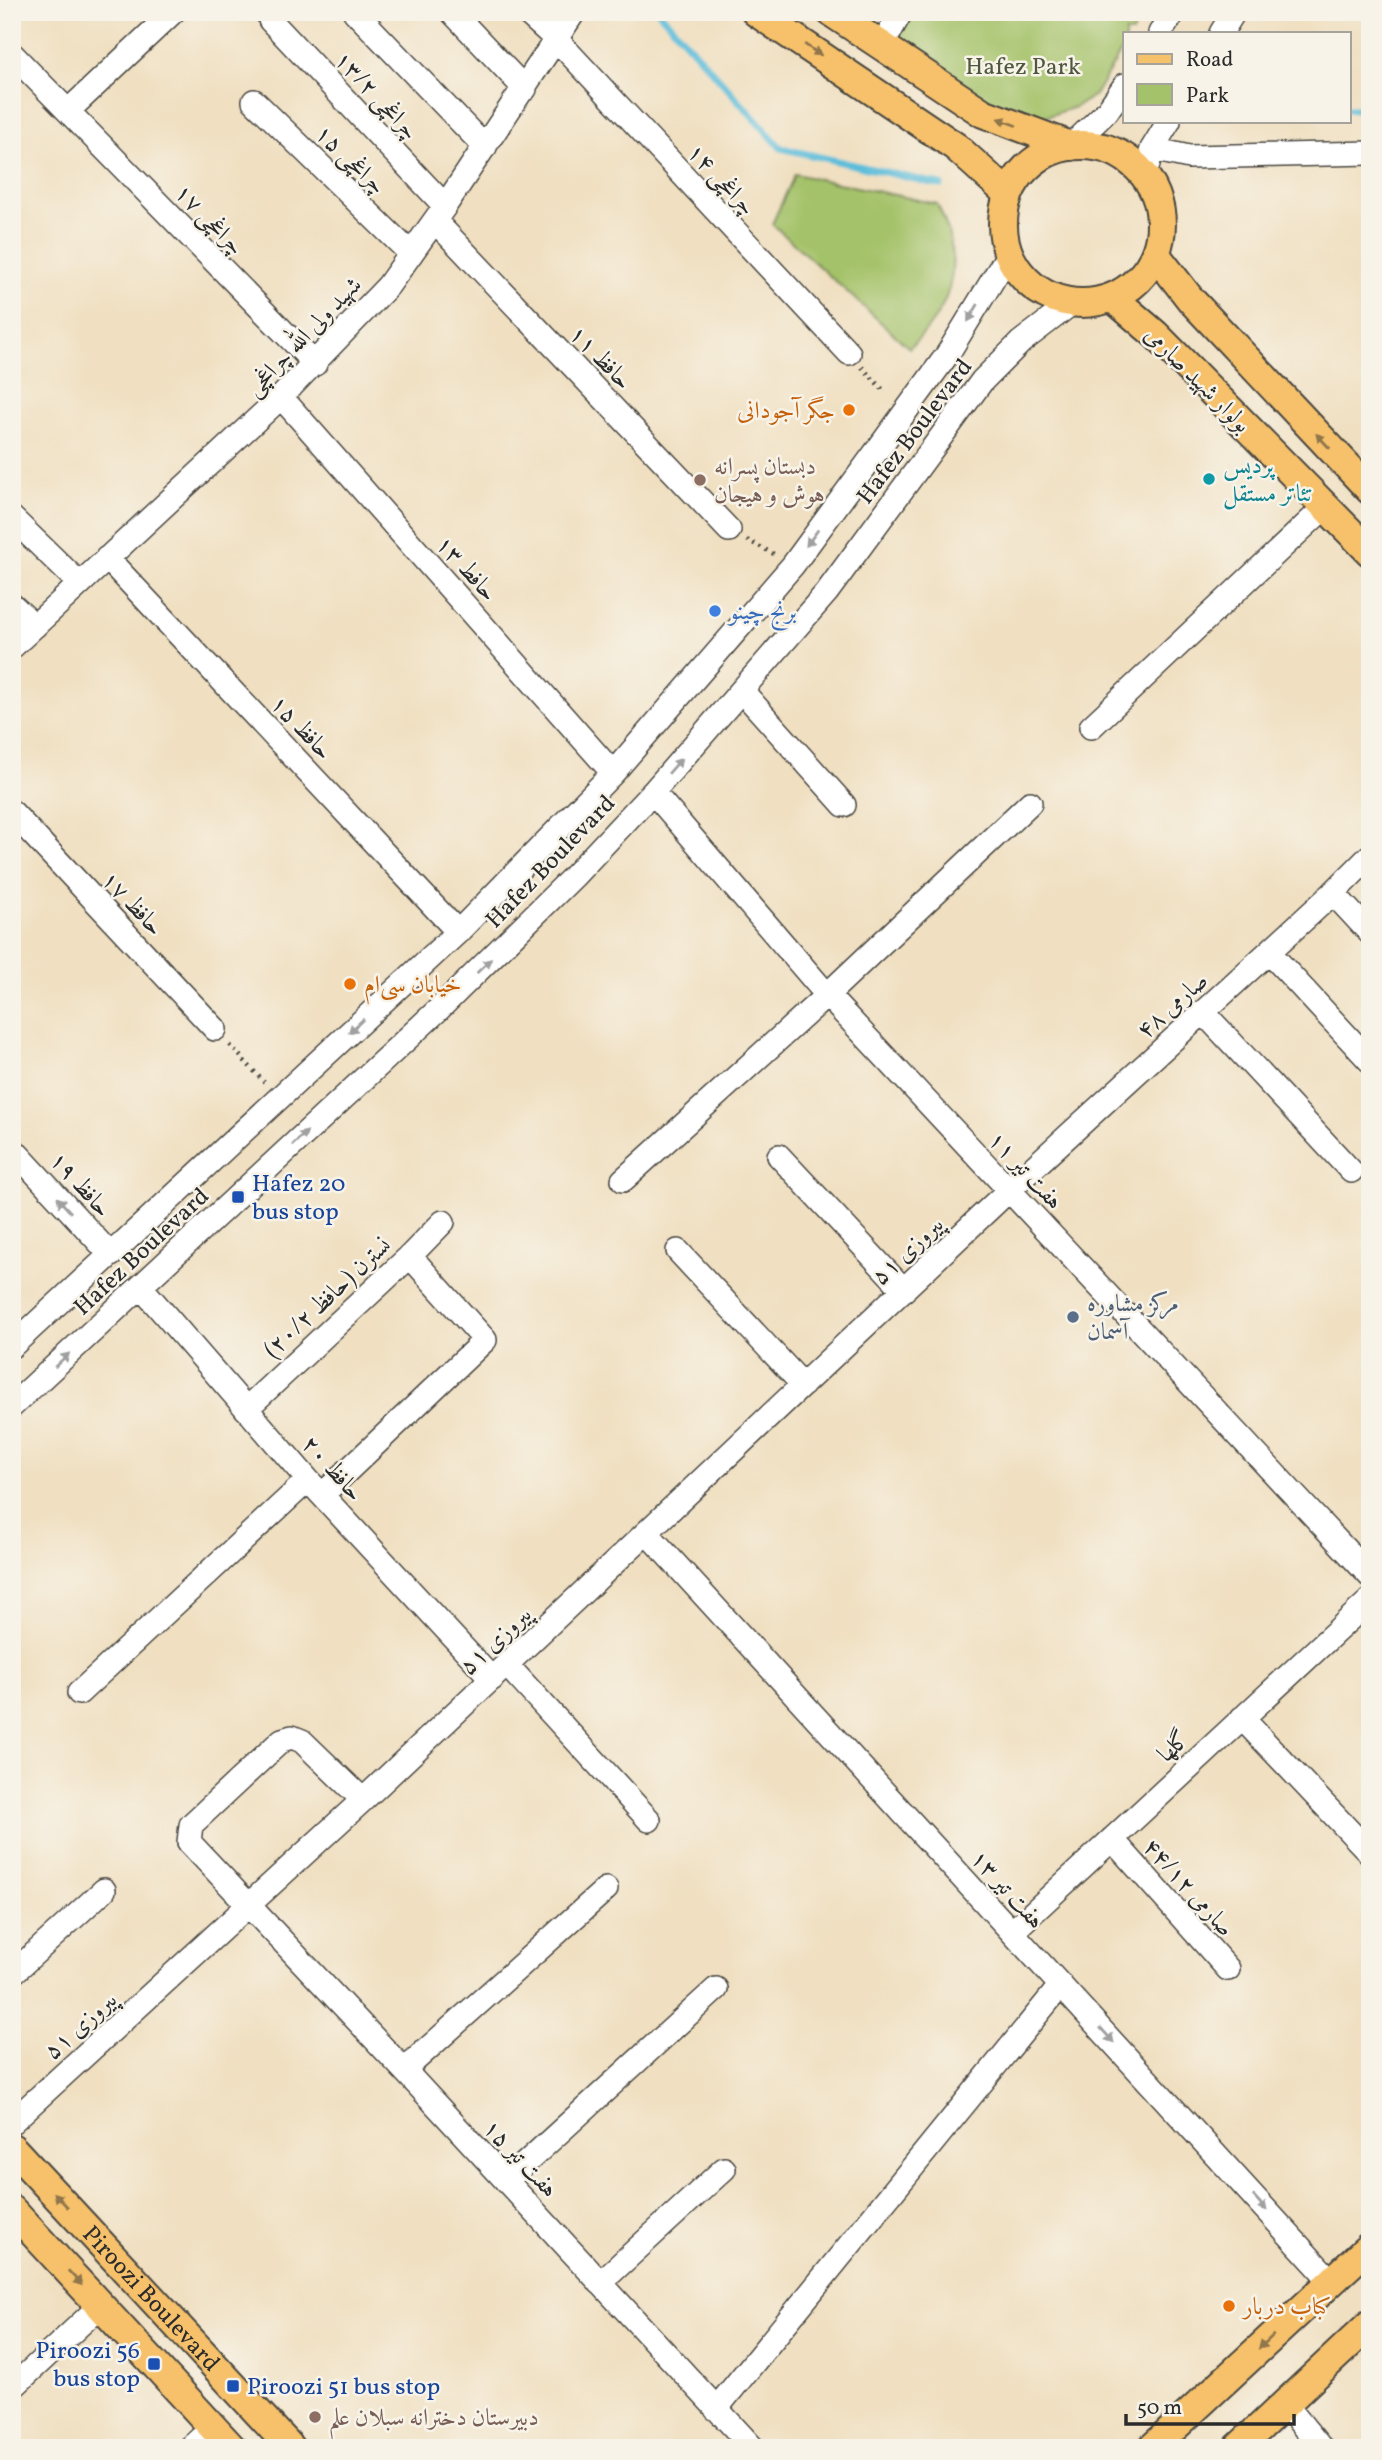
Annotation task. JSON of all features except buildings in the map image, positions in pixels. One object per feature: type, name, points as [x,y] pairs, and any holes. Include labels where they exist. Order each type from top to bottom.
[{"type":"main road","points":[[756,12],[956,146],[1008,194]]},
{"type":"main road","points":[[831,12],[983,113],[1071,146]]},
{"type":"main road","points":[[1071,146],[1092,146],[1112,151],[1130,161],[1145,176],[1155,194],[1161,214],[1161,235],[1156,255],[1145,273],[1131,287],[1113,298],[1093,303],[1072,303],[1052,298],[1034,288],[1019,273],[1008,255],[1003,235],[1003,214],[1008,194],[1018,176],[1033,162],[1051,151],[1071,146]]},
{"type":"main road","name":"بولوار شهید صارمی","points":[[1156,255],[1191,300],[1366,478]]},
{"type":"main road","name":"بولوار شهید صارمی","points":[[1113,298],[1156,335],[1370,552]]},
{"type":"main road","name":"Piroozi Boulevard","points":[[12,2148],[291,2448]]},
{"type":"main road","name":"Piroozi Boulevard","points":[[12,2210],[232,2448]]},
{"type":"main road","points":[[1152,2448],[1370,2246]]},
{"type":"main road","points":[[1238,2448],[1370,2325]]},
{"type":"street","points":[[68,111],[173,12]]},
{"type":"street","points":[[355,12],[485,147]]},
{"type":"street","points":[[452,12],[525,89]]},
{"type":"street","name":"چراغچی ۱۴","points":[[526,12],[557,40],[849,353]]},
{"type":"street","name":"شهید ولی الله چراغچی","points":[[12,647],[281,397],[388,286],[525,89],[574,12]]},
{"type":"street","points":[[882,46],[901,12]]},
{"type":"street","points":[[1161,32],[1174,12]]},
{"type":"street","points":[[1222,32],[1234,12]]},
{"type":"street","name":"چراغچی ۱۳/۲","points":[[270,20],[440,213]]},
{"type":"street","name":"چراغچی ۱۷","points":[[12,54],[315,364]]},
{"type":"street","points":[[1071,146],[1107,111],[1123,88]]},
{"type":"street","name":"چراغچی ۱۵","points":[[254,101],[411,254]]},
{"type":"street","points":[[1145,176],[1153,149],[1168,122]]},
{"type":"street","points":[[1153,149],[1189,157],[1370,153]]},
{"type":"street","name":"حافظ ۱۱","points":[[440,213],[729,530]]},
{"type":"street","name":"Hafez Boulevard","points":[[12,1346],[458,932],[613,773],[793,565],[947,355],[1008,255]]},
{"type":"street","name":"Hafez Boulevard","points":[[12,1406],[491,959],[573,877],[653,792],[827,592],[982,382],[1021,342],[1072,303]]},
{"type":"street","name":"حافط ۱۳","points":[[281,397],[613,773]]},
{"type":"street","points":[[1091,727],[1326,506]]},
{"type":"street","points":[[12,518],[80,584]]},
{"type":"street","name":"حافظ ۱۵","points":[[107,558],[458,932]]},
{"type":"street","points":[[12,606],[35,626]]},
{"type":"street","points":[[742,691],[844,805]]},
{"type":"street","name":"هفت تیر ۱۱","points":[[653,792],[827,995],[1370,1576]]},
{"type":"street","points":[[623,1180],[827,995],[1030,803]]},
{"type":"street","name":"حافظ ۱۷","points":[[12,812],[215,1029]]},
{"type":"street","name":"صارمی ۴۸","points":[[1009,1190],[1370,856]]},
{"type":"street","points":[[1333,893],[1370,933]]},
{"type":"street","points":[[1269,952],[1370,1061]]},
{"type":"street","points":[[1203,1012],[1351,1171]]},
{"type":"street","name":"حافظ ۱۹","points":[[12,1148],[111,1255]]},
{"type":"street","points":[[779,1156],[904,1290]]},
{"type":"street","name":"پیروزی ۵۱","points":[[12,2122],[500,1672],[1009,1190]]},
{"type":"street","name":"نسترن (حافظ ۲۰/۲)","points":[[246,1409],[443,1222]]},
{"type":"street","points":[[678,1251],[803,1385]]},
{"type":"street","points":[[79,1692],[485,1340],[410,1256]]},
{"type":"street","name":"حافظ ۲۰","points":[[141,1287],[315,1488],[649,1820]]},
{"type":"street","name":"هفت تیر ۱۳","points":[[647,1533],[1331,2281]]},
{"type":"street","name":"گلها","points":[[1012,1932],[1370,1600]]},
{"type":"street","points":[[1242,1718],[1370,1853]]},
{"type":"street","name":"هفت تیر ۱۵","points":[[363,1800],[302,1741],[292,1737],[282,1740],[191,1825],[188,1842],[404,2070],[753,2448]]},
{"type":"street","name":"صارمی ۴۴/۱۲","points":[[1112,1839],[1228,1969]]},
{"type":"street","points":[[12,1973],[104,1889]]},
{"type":"street","points":[[404,2070],[606,1889]]},
{"type":"street","points":[[716,2409],[1061,1985]]},
{"type":"street","points":[[506,2180],[716,1989]]},
{"type":"street","points":[[600,2283],[724,2169]]},
{"type":"street","points":[[12,2388],[100,2306]]},
{"type":"street","points":[[1284,2404],[1321,2448]]},
{"type":"street","points":[[190,2448],[213,2427]]},
{"type":"path","points":[[849,353],[885,392]]},
{"type":"path","points":[[729,530],[793,565]]},
{"type":"path","points":[[215,1029],[279,1099]]},
{"type":"green space","name":"Hafez Park","points":[[911,12],[1145,12],[1133,32],[1123,32],[1123,48],[1095,95],[1075,107],[1027,123],[903,52],[898,39]]},
{"type":"green space","points":[[795,174],[937,204],[951,244],[951,281],[937,316],[909,348],[772,224]]},
{"type":"waterway","points":[[659,12],[781,148],[941,185]]},
{"type":"waterway","points":[[1350,109],[1370,109]]},
{"type":"place","name":"جگر آجودانی","points":[[849,410]]},
{"type":"place","name":"پردیس تئاتر مستقل","points":[[1209,479]]},
{"type":"place","name":"دبستان پسرانه هوش و هیجان","points":[[700,480]]},
{"type":"place","name":"برنج چینو","points":[[715,611]]},
{"type":"place","name":"خیابان سی‌ام","points":[[350,984]]},
{"type":"place","name":"Hafez 20 bus stop","points":[[238,1197]]},
{"type":"place","name":"مرکز مشاوره آسمان","points":[[1073,1317]]},
{"type":"place","name":"کباب دربار","points":[[1229,2306]]},
{"type":"place","name":"Piroozi 56 bus stop","points":[[154,2364]]},
{"type":"place","name":"Piroozi 51 bus stop","points":[[233,2386]]},
{"type":"place","name":"دبیرستان دخترانه سبلان علم","points":[[315,2417]]}]
